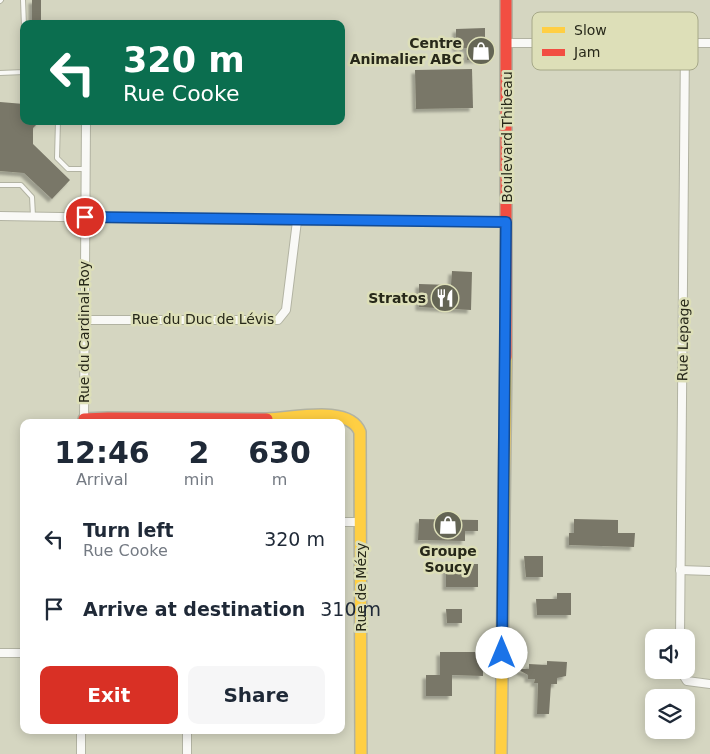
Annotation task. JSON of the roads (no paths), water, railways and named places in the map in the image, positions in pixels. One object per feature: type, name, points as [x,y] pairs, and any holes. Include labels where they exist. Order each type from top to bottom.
[{"type":"main road","name":"Boulevard Thibeau","points":[[501,754],[506,0]]},
{"type":"main road","name":"Rue de Mézy","points":[[276,419],[340,416],[354,422],[358,426],[361,438],[361,754]]},
{"type":"street","points":[[506,43],[532,43]]},
{"type":"street","name":"Rue Lepage","points":[[680,629],[685,70]]},
{"type":"street","name":"Rue du Cardinal-Roy","points":[[84,419],[86,125]]},
{"type":"street","points":[[0,216],[506,222]]},
{"type":"street","name":"Rue du Duc de Lévis","points":[[84,320],[278,320],[286,310],[297,221]]},
{"type":"street","points":[[345,522],[361,522]]},
{"type":"street","points":[[680,570],[710,570]]},
{"type":"street","points":[[0,653],[20,653]]},
{"type":"street","points":[[686,679],[687,681],[710,684]]},
{"type":"street","points":[[81,734],[81,754]]},
{"type":"street","points":[[187,734],[187,754]]},
{"type":"lane","points":[[23,0],[24,20]]},
{"type":"lane","points":[[0,73],[20,72]]},
{"type":"lane","points":[[58,125],[57,158],[68,169],[85,169]]},
{"type":"lane","points":[[0,185],[21,185],[32,197],[33,216]]},
{"type":"place","name":"Centre Animalier ABC","points":[[481,51]]},
{"type":"place","name":"Stratos","points":[[445,298]]},
{"type":"place","name":"Groupe Soucy","points":[[448,525]]}]
